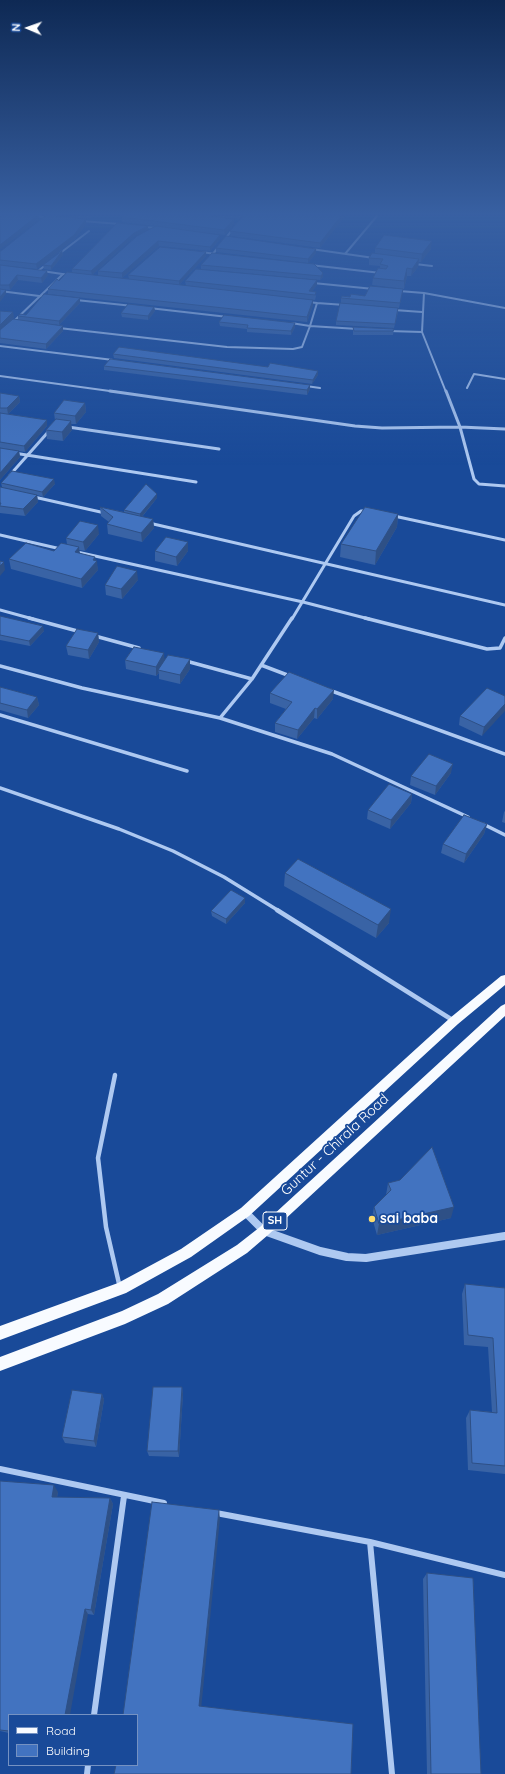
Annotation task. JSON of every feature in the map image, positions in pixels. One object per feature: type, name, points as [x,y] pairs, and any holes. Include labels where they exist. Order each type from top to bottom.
[{"type":"main road","name":"Guntur - Chirala Road","points":[[0,1333],[121,1288],[186,1253],[245,1212],[454,1021],[505,980]]},
{"type":"main road","name":"Guntur - Chirala Road","points":[[0,1364],[125,1317],[163,1299],[242,1249],[264,1231],[505,1009]]},
{"type":"street","points":[[10,325],[39,299]]},
{"type":"street","points":[[423,299],[422,332],[460,427],[476,482],[505,486]]},
{"type":"street","points":[[455,299],[505,308]]},
{"type":"street","points":[[73,300],[136,306]]},
{"type":"street","points":[[302,301],[347,306]]},
{"type":"street","points":[[52,327],[227,347],[293,349],[302,347],[318,303]]},
{"type":"street","points":[[144,307],[231,317]]},
{"type":"street","points":[[392,310],[422,312]]},
{"type":"street","points":[[13,322],[21,323]]},
{"type":"street","points":[[287,323],[360,329]]},
{"type":"street","points":[[384,330],[422,332]]},
{"type":"street","points":[[0,346],[117,361]]},
{"type":"street","points":[[467,388],[474,374],[505,379]]},
{"type":"street","points":[[1,377],[355,426],[382,428],[460,427],[505,429]]},
{"type":"street","points":[[305,386],[320,388]]},
{"type":"street","points":[[63,426],[219,449]]},
{"type":"street","points":[[5,480],[29,456],[50,430]]},
{"type":"street","points":[[7,452],[196,482]]},
{"type":"street","points":[[31,497],[109,514]]},
{"type":"street","points":[[220,718],[252,679],[303,602],[354,516],[360,511],[374,511]]},
{"type":"street","points":[[389,515],[505,540]]},
{"type":"street","points":[[148,523],[505,605]]},
{"type":"street","points":[[0,535],[62,549]]},
{"type":"street","points":[[70,551],[303,602],[487,649],[500,648],[505,638]]},
{"type":"street","points":[[0,610],[84,633]]},
{"type":"street","points":[[92,635],[145,650]]},
{"type":"street","points":[[183,660],[252,679]]},
{"type":"street","points":[[261,665],[298,679]]},
{"type":"street","points":[[0,666],[82,688],[220,718],[332,754],[469,818]]},
{"type":"street","points":[[327,690],[505,754]]},
{"type":"street","points":[[0,715],[187,771]]},
{"type":"street","points":[[0,788],[119,829],[173,851],[224,877],[454,1021]]},
{"type":"street","points":[[476,821],[505,835]]},
{"type":"street","points":[[115,1075],[98,1158],[106,1227],[121,1288]]},
{"type":"street","points":[[245,1212],[264,1231],[320,1251],[347,1257],[366,1258],[505,1236]]},
{"type":"street","points":[[0,1469],[170,1505]]},
{"type":"street","points":[[94,1714],[124,1496]]},
{"type":"street","points":[[208,1512],[370,1542],[505,1574]]},
{"type":"street","points":[[370,1542],[392,1774]]},
{"type":"building","points":[[40,299],[79,299],[59,321],[18,316],[20,314],[26,315]]},
{"type":"building","points":[[139,299],[313,300],[307,317]]},
{"type":"building","points":[[350,299],[401,299],[400,303]]},
{"type":"building","points":[[340,303],[398,308],[395,324],[336,321]]},
{"type":"building","points":[[128,304],[154,307],[148,316],[121,313]]},
{"type":"building","points":[[0,311],[13,312],[0,325]]},
{"type":"building","points":[[224,315],[295,323],[291,331],[247,328],[248,325],[219,322]]},
{"type":"building","points":[[13,319],[63,326],[46,344],[0,338],[0,330]]},
{"type":"building","points":[[353,327],[394,329],[393,331],[354,331]]},
{"type":"building","points":[[119,347],[268,367],[270,363],[318,371],[313,380],[113,354]]},
{"type":"building","points":[[110,359],[310,385],[307,390],[104,366]]},
{"type":"building","points":[[0,393],[19,396],[7,408],[0,408]]},
{"type":"building","points":[[64,400],[85,403],[75,416],[54,413]]},
{"type":"building","points":[[0,413],[47,420],[24,446],[0,442]]},
{"type":"building","points":[[56,419],[71,421],[62,432],[46,430]]},
{"type":"building","points":[[0,448],[19,451],[0,473]]},
{"type":"building","points":[[12,471],[54,479],[42,492],[1,483]]},
{"type":"building","points":[[146,484],[157,494],[140,514],[124,510]]},
{"type":"building","points":[[0,487],[37,495],[23,509],[0,506]]},
{"type":"building","points":[[100,507],[153,519],[141,533],[107,524],[113,517]]},
{"type":"building","points":[[365,507],[398,514],[376,551],[341,544]]},
{"type":"building","points":[[80,521],[98,525],[83,542],[66,538]]},
{"type":"building","points":[[166,537],[188,542],[176,557],[155,551]]},
{"type":"building","points":[[26,543],[54,551],[61,543],[79,547],[75,552],[95,557],[93,560],[97,561],[81,579],[9,559]]},
{"type":"building","points":[[117,566],[137,571],[121,589],[105,585]]},
{"type":"building","points":[[0,616],[43,626],[29,641],[0,635]]},
{"type":"building","points":[[77,629],[98,633],[88,650],[66,646]]},
{"type":"building","points":[[134,647],[164,653],[156,667],[125,660]]},
{"type":"building","points":[[168,655],[190,659],[180,675],[158,670]]},
{"type":"building","points":[[289,672],[334,690],[317,709],[315,708],[298,730],[275,723],[292,702],[270,693]]},
{"type":"building","points":[[0,687],[37,697],[27,710],[0,703]]},
{"type":"building","points":[[487,688],[505,696],[505,704],[484,727],[460,716]]},
{"type":"building","points":[[429,754],[453,764],[436,786],[411,776]]},
{"type":"building","points":[[389,784],[412,794],[391,820],[368,810]]},
{"type":"building","points":[[464,815],[487,824],[466,854],[443,844]]},
{"type":"building","points":[[298,859],[391,909],[378,925],[285,873]]},
{"type":"building","points":[[231,890],[245,898],[226,919],[211,911]]},
{"type":"building","points":[[432,1147],[454,1207],[379,1224],[374,1207],[391,1190],[388,1183],[400,1180]]},
{"type":"building","points":[[465,1284],[505,1288],[505,1466],[472,1463],[470,1410],[497,1413],[493,1338],[468,1335]]},
{"type":"building","points":[[153,1387],[182,1387],[178,1451],[147,1451]]},
{"type":"building","points":[[72,1390],[102,1394],[94,1441],[62,1437]]},
{"type":"building","points":[[0,1481],[54,1485],[52,1497],[110,1498],[91,1610],[85,1609],[65,1714],[8,1714],[8,1731],[0,1730]]},
{"type":"building","points":[[152,1502],[219,1510],[199,1706],[353,1724],[351,1774],[114,1774],[116,1766],[138,1766],[138,1714],[123,1714]]},
{"type":"building","points":[[427,1573],[473,1578],[481,1774],[431,1774]]},
{"type":"place","name":"sai baba","points":[[372,1219]]}]
